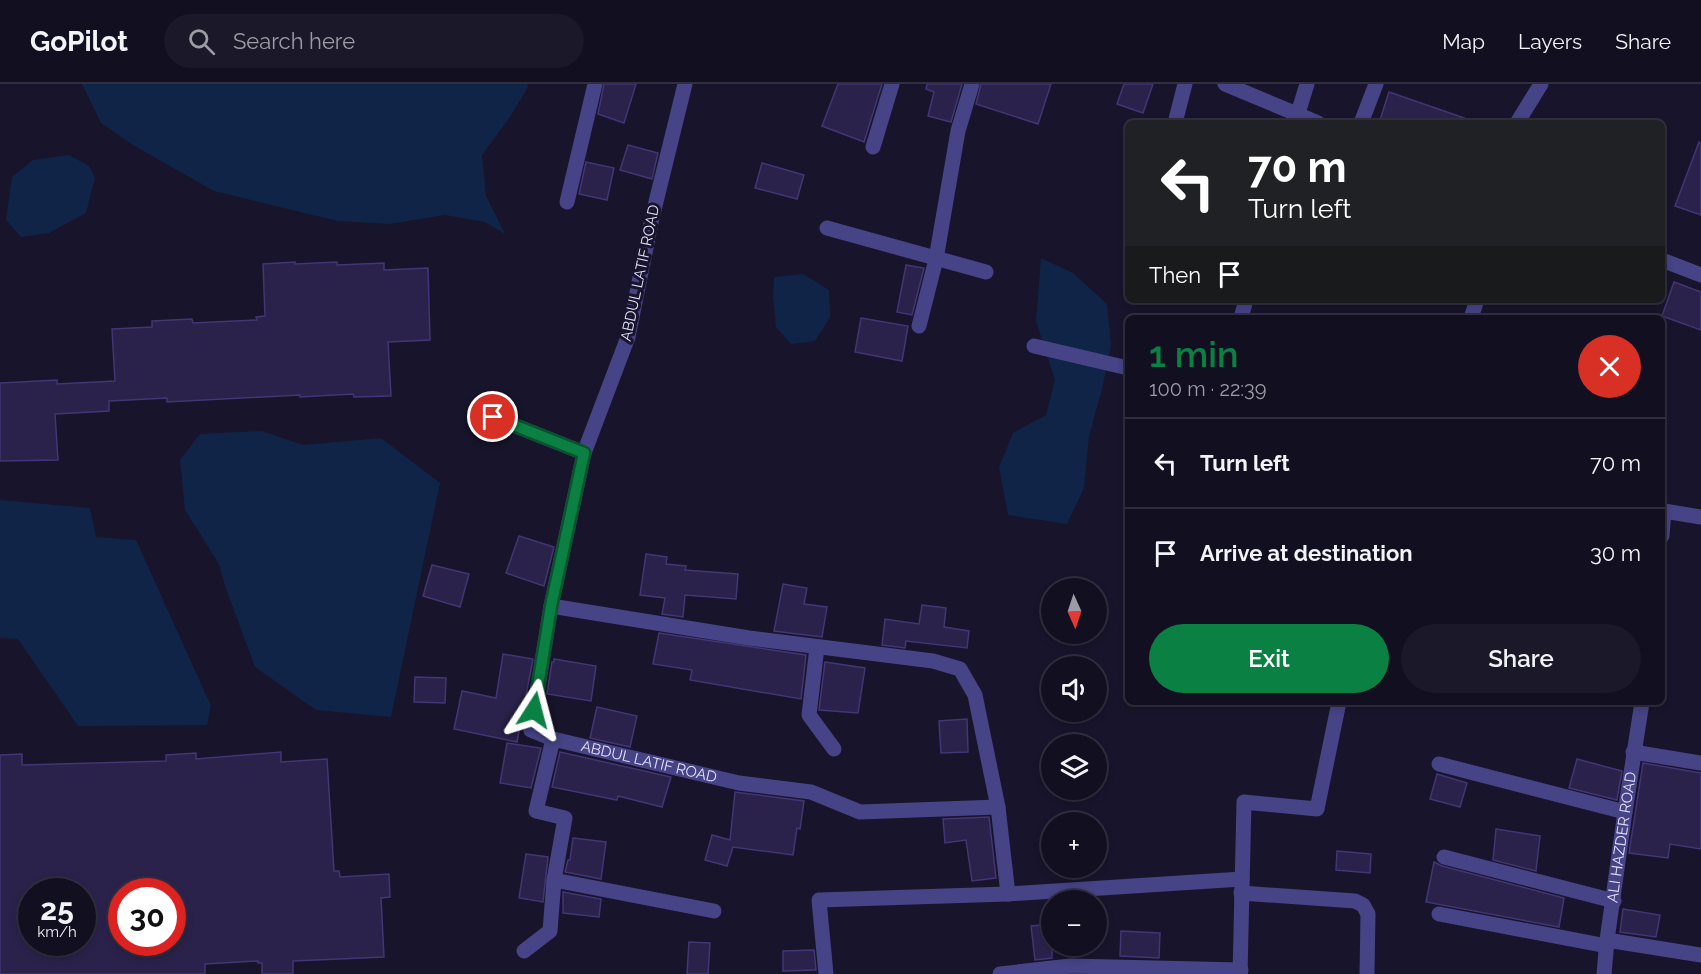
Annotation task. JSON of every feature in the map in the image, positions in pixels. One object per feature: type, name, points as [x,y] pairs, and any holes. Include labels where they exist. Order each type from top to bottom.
[{"type":"street","points":[[567,202],[595,84]]},
{"type":"street","name":"ABDUL LATIF ROAD","points":[[685,84],[655,207],[628,337],[584,453],[551,606],[531,730],[553,739],[739,783],[811,792],[860,812],[998,807]]},
{"type":"street","points":[[873,147],[892,84]]},
{"type":"street","points":[[919,326],[936,259],[958,131],[972,84]]},
{"type":"street","points":[[1175,120],[1185,84]]},
{"type":"street","points":[[1225,84],[1296,119],[1306,84]]},
{"type":"street","points":[[1362,120],[1376,84]]},
{"type":"street","points":[[1520,120],[1541,84]]},
{"type":"street","points":[[827,228],[986,272]]},
{"type":"street","points":[[1665,261],[1701,275]]},
{"type":"street","points":[[1034,346],[1125,367]]},
{"type":"street","points":[[493,417],[584,453]]},
{"type":"street","points":[[1665,511],[1701,517]]},
{"type":"street","points":[[551,606],[749,638],[933,662],[960,669],[975,695],[998,807],[1008,894]]},
{"type":"street","points":[[817,647],[809,715],[834,749]]},
{"type":"street","points":[[1000,974],[1070,970],[1240,972],[1244,802],[1317,809],[1338,705]]},
{"type":"street","name":"ALI HAZDER ROAD","points":[[1604,974],[1642,705]]},
{"type":"street","points":[[524,951],[550,931],[554,880],[565,818],[536,812],[553,739]]},
{"type":"street","points":[[1634,752],[1701,763]]},
{"type":"street","points":[[1439,764],[1625,812]]},
{"type":"street","points":[[1444,857],[1614,901]]},
{"type":"street","points":[[554,880],[714,911]]},
{"type":"street","points":[[826,974],[819,900],[1242,886],[1355,901],[1364,905],[1368,914],[1367,974]]},
{"type":"street","points":[[1439,914],[1607,943],[1701,956]]},
{"type":"water","points":[[82,84],[527,84],[528,87],[510,117],[482,155],[486,196],[505,234],[485,222],[445,215],[390,224],[338,221],[214,191],[133,145],[101,123]]},
{"type":"water","points":[[69,155],[89,166],[95,178],[86,213],[49,233],[21,237],[6,220],[12,177],[33,160]]},
{"type":"water","points":[[1041,258],[1073,273],[1107,304],[1111,346],[1089,436],[1084,488],[1067,524],[1008,515],[999,467],[1013,433],[1046,415],[1055,380],[1036,321]]},
{"type":"water","points":[[803,274],[829,290],[830,317],[815,341],[791,344],[776,327],[774,277]]},
{"type":"water","points":[[262,431],[303,445],[381,438],[440,483],[391,717],[316,710],[255,667],[219,564],[185,510],[180,460],[200,434]]},
{"type":"water","points":[[0,500],[90,508],[96,537],[136,540],[211,706],[207,725],[78,726],[18,639],[0,638]]},
{"type":"building","points":[[604,84],[636,84],[624,123],[598,114]]},
{"type":"building","points":[[838,84],[882,84],[864,142],[822,126]]},
{"type":"building","points":[[927,84],[962,84],[951,122],[928,116],[934,92],[926,89]]},
{"type":"building","points":[[981,84],[1051,84],[1038,124],[976,104]]},
{"type":"building","points":[[1124,84],[1153,84],[1143,113],[1117,104]]},
{"type":"building","points":[[1389,92],[1470,120],[1380,120]]},
{"type":"building","points":[[1699,142],[1701,143],[1701,215],[1675,206]]},
{"type":"building","points":[[628,145],[658,153],[652,179],[620,170]]},
{"type":"building","points":[[586,162],[614,168],[607,200],[579,194]]},
{"type":"building","points":[[762,163],[804,175],[797,199],[755,188]]},
{"type":"building","points":[[295,262],[295,264],[337,262],[337,265],[384,263],[384,270],[428,268],[430,340],[388,342],[391,396],[354,397],[353,394],[167,402],[167,398],[109,401],[109,411],[55,414],[58,460],[0,461],[0,383],[57,380],[57,384],[115,381],[112,329],[152,327],[152,321],[192,319],[193,323],[257,320],[256,317],[265,316],[263,264]]},
{"type":"building","points":[[906,265],[924,268],[912,315],[897,312]]},
{"type":"building","points":[[1674,282],[1701,292],[1701,330],[1662,315]]},
{"type":"building","points":[[861,318],[908,326],[902,361],[855,352]]},
{"type":"building","points":[[519,536],[554,547],[544,586],[506,573]]},
{"type":"building","points":[[646,554],[667,557],[666,564],[686,566],[685,570],[738,574],[736,599],[685,595],[683,617],[662,614],[665,598],[640,595]]},
{"type":"building","points":[[432,565],[469,574],[460,607],[423,596]]},
{"type":"building","points":[[783,584],[807,588],[804,604],[827,607],[822,637],[774,631]]},
{"type":"building","points":[[922,605],[946,608],[944,627],[969,631],[967,648],[906,641],[905,648],[882,645],[885,619],[919,624]]},
{"type":"building","points":[[659,633],[806,655],[801,699],[690,680],[692,670],[653,664]]},
{"type":"building","points":[[503,654],[533,659],[517,742],[454,729],[462,691],[496,698]]},
{"type":"building","points":[[554,659],[596,666],[591,701],[547,694]]},
{"type":"building","points":[[825,662],[865,668],[858,713],[819,710]]},
{"type":"building","points":[[415,677],[446,678],[445,703],[414,702]]},
{"type":"building","points":[[597,707],[637,716],[630,747],[590,738]]},
{"type":"building","points":[[967,719],[968,752],[941,753],[939,721]]},
{"type":"building","points":[[507,743],[541,748],[531,788],[500,783]]},
{"type":"building","points":[[281,752],[281,762],[327,759],[334,871],[339,871],[340,877],[389,874],[390,897],[381,898],[384,957],[293,961],[293,974],[262,974],[262,963],[258,961],[205,964],[205,974],[0,974],[0,755],[22,754],[22,765],[166,761],[166,755],[196,753],[196,759]]},
{"type":"building","points":[[560,752],[671,777],[662,807],[618,796],[617,800],[552,787]]},
{"type":"building","points":[[1577,759],[1622,771],[1617,800],[1569,788]]},
{"type":"building","points":[[1643,763],[1701,773],[1701,849],[1670,844],[1668,858],[1629,853]]},
{"type":"building","points":[[1437,774],[1467,783],[1460,807],[1430,799]]},
{"type":"building","points":[[735,792],[804,801],[793,855],[733,847],[727,866],[705,860],[712,835],[730,840]]},
{"type":"building","points":[[989,817],[996,878],[972,881],[966,840],[945,843],[943,819]]},
{"type":"building","points":[[1496,829],[1540,836],[1536,871],[1493,860]]},
{"type":"building","points":[[573,838],[606,842],[601,879],[565,872],[568,860],[570,860]]},
{"type":"building","points":[[1337,851],[1371,854],[1370,873],[1336,870]]},
{"type":"building","points":[[526,854],[548,857],[543,902],[519,898]]},
{"type":"building","points":[[1434,862],[1564,898],[1559,927],[1426,902]]},
{"type":"building","points":[[563,892],[601,899],[599,917],[563,913]]},
{"type":"building","points":[[1623,909],[1660,915],[1656,937],[1620,932]]},
{"type":"building","points":[[1041,925],[1041,956],[1052,956],[1052,958],[1035,960],[1031,926]]},
{"type":"building","points":[[1121,931],[1160,933],[1159,958],[1120,956]]},
{"type":"building","points":[[689,942],[710,943],[708,974],[687,974]]},
{"type":"building","points":[[814,950],[816,970],[783,971],[783,951]]},
{"type":"route","points":[[493,417],[584,453],[551,606],[534,710]]}]
